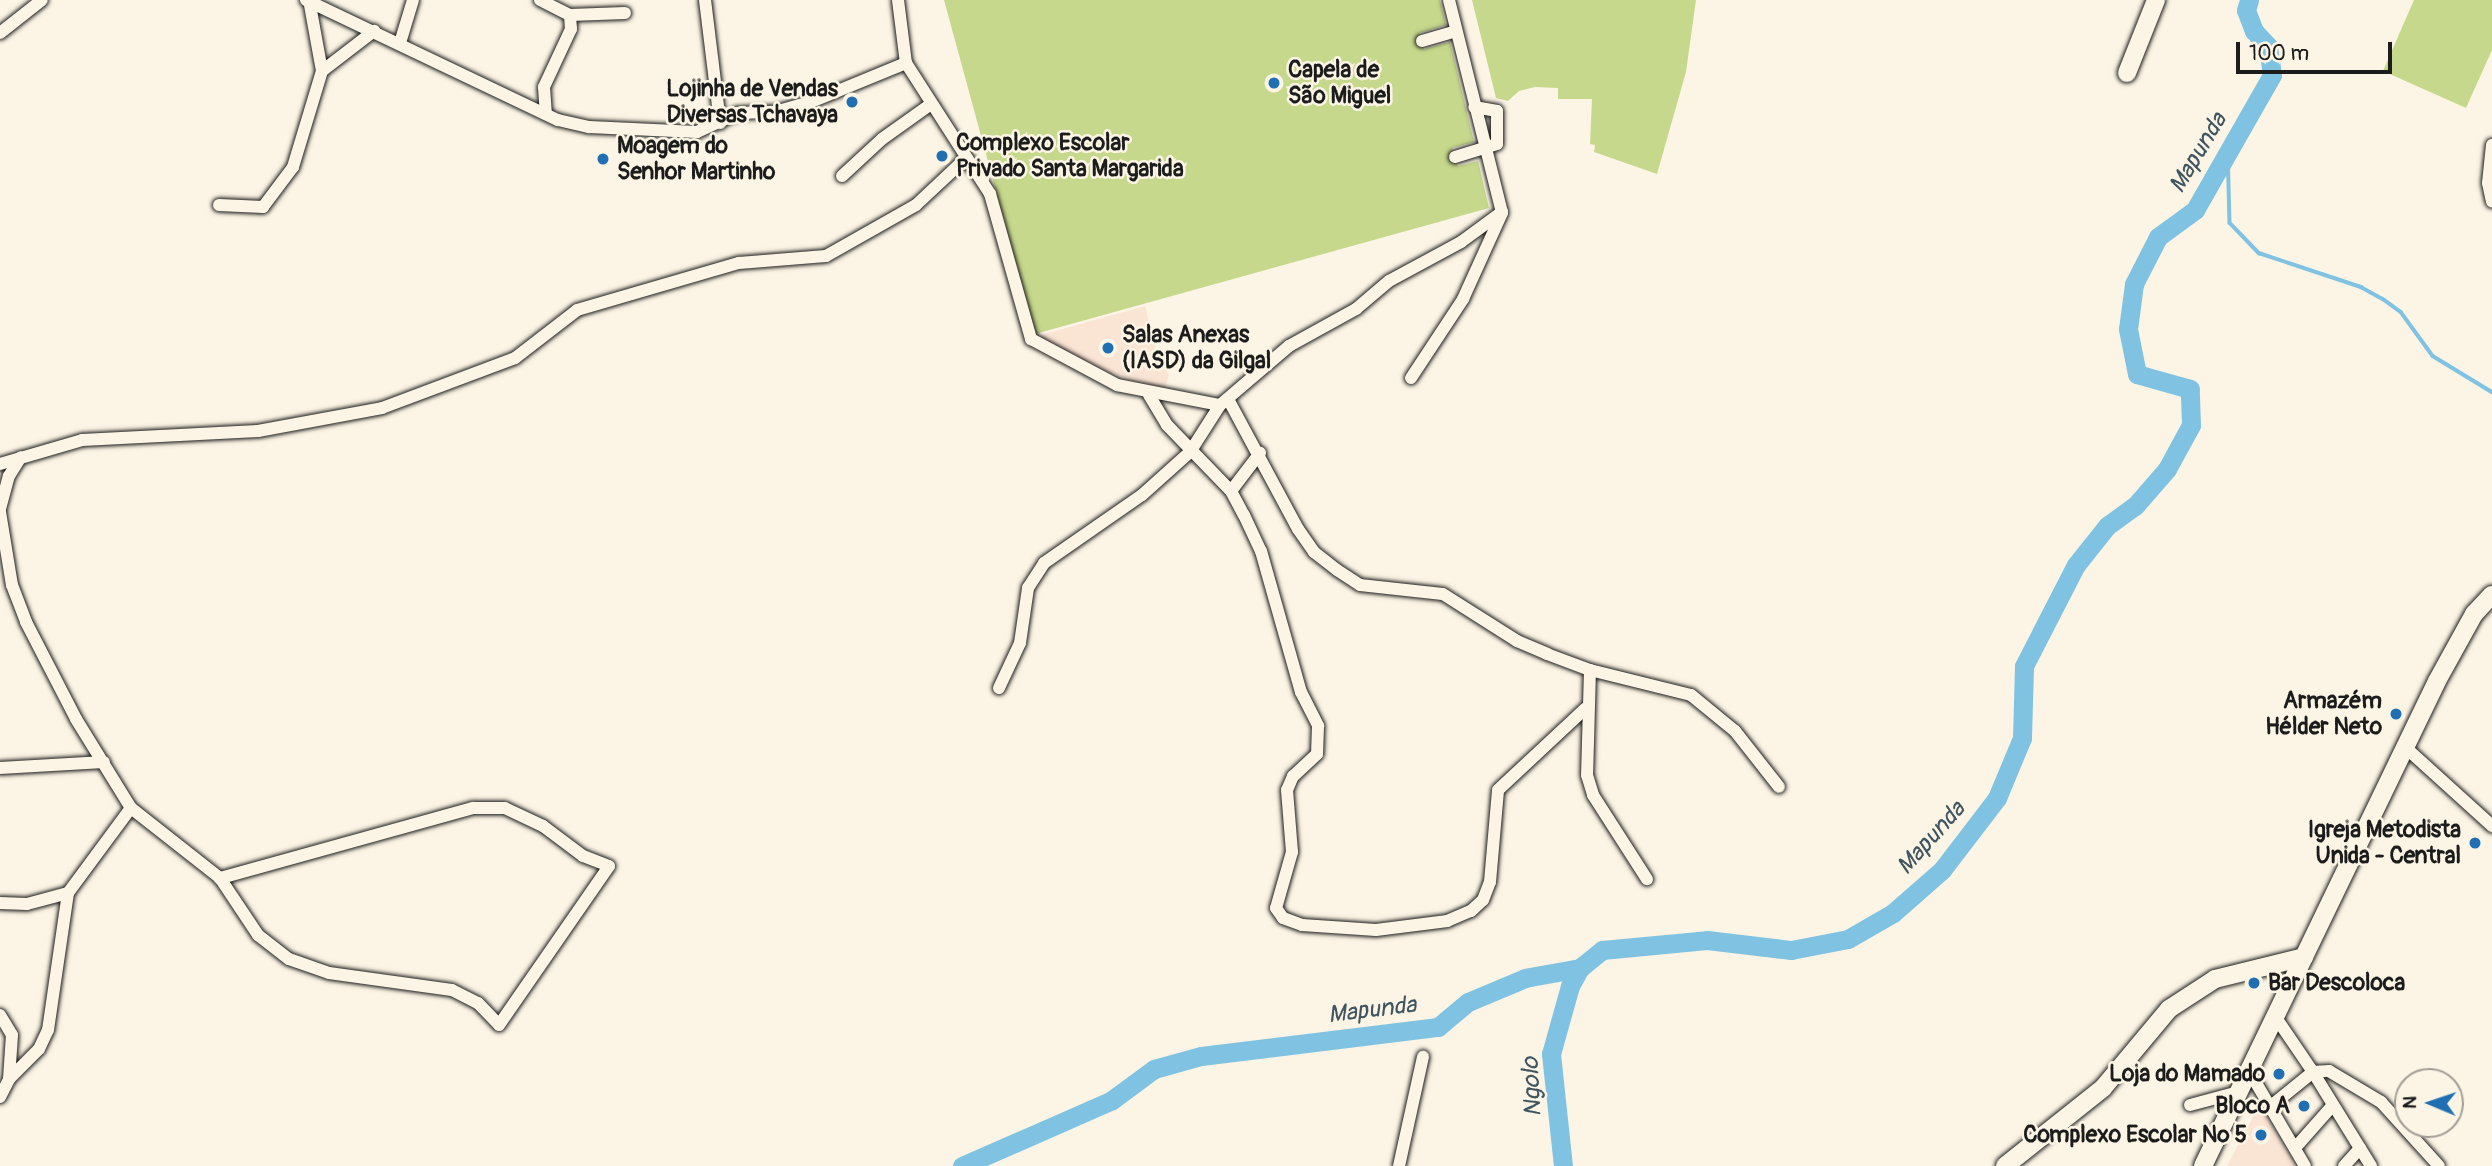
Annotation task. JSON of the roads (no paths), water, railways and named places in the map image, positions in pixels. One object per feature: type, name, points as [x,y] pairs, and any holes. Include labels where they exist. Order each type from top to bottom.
[{"type":"street","points":[[0,33],[42,0]]},
{"type":"street","points":[[400,43],[412,0]]},
{"type":"street","points":[[540,0],[570,15],[625,13]]},
{"type":"street","points":[[705,0],[720,123]]},
{"type":"street","points":[[898,0],[906,63],[990,194],[1031,339],[1117,385],[1149,395],[1224,402]]},
{"type":"street","points":[[1411,378],[1463,299],[1503,212],[1474,107],[1449,0]]},
{"type":"street","points":[[2127,73],[2155,0]]},
{"type":"street","points":[[308,2],[568,124],[644,131],[697,132],[738,113],[775,112],[811,102],[906,63]]},
{"type":"street","points":[[219,205],[263,207],[278,192],[293,167],[322,71],[308,2]]},
{"type":"street","points":[[546,113],[544,87],[570,29],[570,15]]},
{"type":"street","points":[[322,71],[374,31]]},
{"type":"street","points":[[1422,41],[1456,31]]},
{"type":"street","points":[[842,176],[882,139],[931,104]]},
{"type":"street","points":[[1455,157],[1485,150],[1497,144],[1500,116],[1493,107],[1474,107]]},
{"type":"street","points":[[2492,145],[2488,183],[2492,202]]},
{"type":"street","points":[[0,464],[82,440],[258,431],[382,408],[515,358],[577,310],[739,262],[827,256],[916,205],[966,158]]},
{"type":"street","points":[[999,688],[1020,643],[1028,588],[1044,563],[1142,495],[1189,452],[1224,402],[1289,346],[1356,309],[1389,281],[1461,242],[1503,212]]},
{"type":"street","points":[[1149,395],[1189,452],[1231,491],[1261,551],[1301,692],[1319,734],[1317,754],[1293,776],[1287,790],[1292,852],[1276,908],[1283,918],[1302,925],[1376,930],[1447,921],[1471,911],[1483,900],[1490,882],[1498,790],[1508,776],[1587,708]]},
{"type":"street","points":[[1224,402],[1259,453],[1314,552],[1360,585],[1443,594],[1517,641],[1590,670],[1691,695],[1735,732],[1779,787]]},
{"type":"street","points":[[1231,491],[1259,453]]},
{"type":"street","points":[[21,457],[9,476],[0,511],[12,585],[48,667],[131,808],[220,878],[258,935],[289,959],[329,973],[452,990],[478,1003],[499,1026],[609,866],[505,808],[472,808],[439,814],[410,826],[220,878]]},
{"type":"street","points":[[0,574],[12,585]]},
{"type":"street","points":[[2203,1166],[2405,747],[2474,614],[2492,595]]},
{"type":"street","points":[[1590,670],[1587,775],[1593,795],[1647,879]]},
{"type":"street","points":[[2405,747],[2492,826]]},
{"type":"street","points":[[0,768],[104,762]]},
{"type":"street","points":[[0,1097],[9,1079],[39,1049],[48,1030],[68,892],[131,808]]},
{"type":"street","points":[[0,902],[38,902],[68,892]]},
{"type":"street","points":[[2005,1166],[2103,1088],[2175,1005],[2215,979],[2304,957]]},
{"type":"street","points":[[0,1015],[12,1035],[9,1079]]},
{"type":"street","points":[[2276,1016],[2371,1166]]},
{"type":"street","points":[[1399,1166],[1423,1057]]},
{"type":"street","points":[[2249,1071],[2305,1166]]},
{"type":"street","points":[[2272,1106],[2313,1072],[2329,1071],[2381,1102],[2439,1166]]},
{"type":"street","points":[[2190,1105],[2239,1092]]},
{"type":"street","points":[[2295,1149],[2333,1105]]},
{"type":"street","points":[[2344,1166],[2360,1148]]},
{"type":"waterway","name":"Mapunda","points":[[962,1166],[1112,1100],[1154,1069],[1201,1056],[1438,1027],[1468,1002],[1525,978],[1580,968],[1602,950],[1707,940],[1791,950],[1848,939],[1893,913],[1942,870],[1997,798],[2022,738],[2024,666],[2076,565],[2107,526],[2135,506],[2167,469],[2191,425],[2190,389],[2137,374],[2128,329],[2134,284],[2158,237],[2195,210],[2272,75],[2268,46],[2254,31],[2246,10],[2249,0]]},
{"type":"waterway","points":[[2228,147],[2230,223],[2259,253],[2361,287],[2383,299],[2401,312],[2433,356],[2492,392]]},
{"type":"waterway","name":"Ngolo","points":[[1563,1166],[1551,1054],[1570,986],[1580,968]]},
{"type":"place","name":"Capela de São Miguel","points":[[1274,83]]},
{"type":"place","name":"Lojinha de Vendas Diversas Tchavaya","points":[[852,102]]},
{"type":"place","name":"Complexo Escolar Privado Santa Margarida","points":[[942,156]]},
{"type":"place","name":"Moagem do Senhor Martinho","points":[[603,159]]},
{"type":"place","name":"Salas Anexas (IASD) da Gilgal","points":[[1108,348]]},
{"type":"place","name":"Armazém Hélder Neto","points":[[2396,714]]},
{"type":"place","name":"Igreja Metodista Unida - Central","points":[[2475,843]]},
{"type":"place","name":"Bar Descoloca","points":[[2254,983]]},
{"type":"place","name":"Loja do Mamado","points":[[2279,1074]]},
{"type":"place","name":"Bloco A","points":[[2304,1106]]},
{"type":"place","name":"Complexo Escolar Nº 5","points":[[2261,1135]]}]
